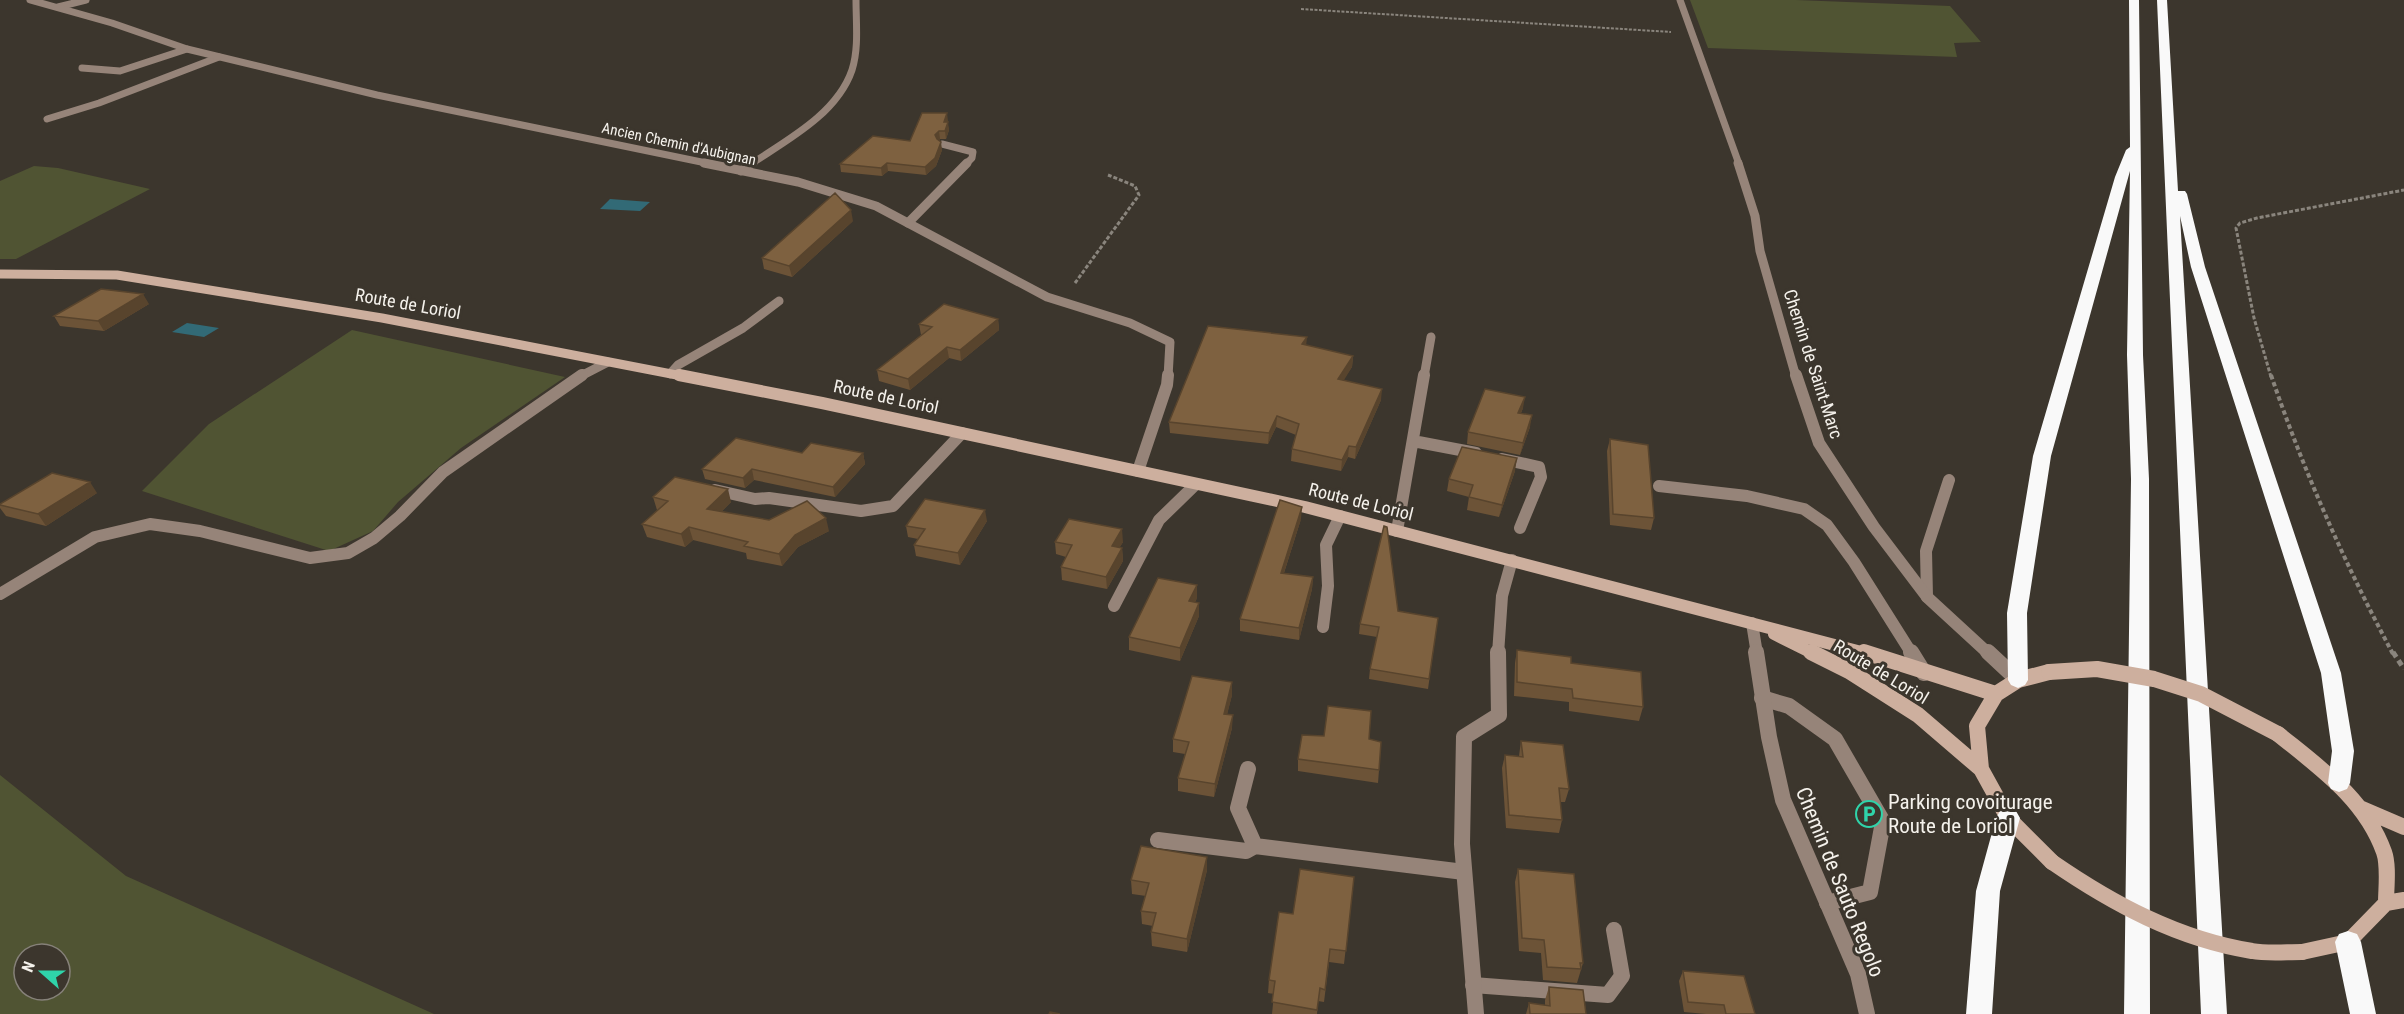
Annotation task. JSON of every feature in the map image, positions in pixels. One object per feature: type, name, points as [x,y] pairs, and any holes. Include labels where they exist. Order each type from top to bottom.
[{"type":"highway","points":[[2134,0],[2135,355],[2140,479],[2137,1014]]},
{"type":"highway","points":[[2162,0],[2191,529],[2214,1014]]},
{"type":"highway","points":[[2018,680],[2018,613],[2042,456],[2121,177],[2136,140]]},
{"type":"highway","points":[[2169,144],[2199,267],[2331,673],[2343,751],[2339,783]]},
{"type":"highway","points":[[1979,1014],[1988,891],[2008,818]]},
{"type":"highway","points":[[2348,942],[2363,1014]]},
{"type":"street","name":"Ancien Chemin d'Aubignan","points":[[30,0],[219,57],[388,98],[798,182],[876,206],[1008,278],[1063,302],[1147,329],[1170,342],[1167,385],[1138,471]]},
{"type":"street","points":[[58,7],[87,0]]},
{"type":"street","points":[[741,171],[810,124],[846,83],[852,71],[855,53],[856,0]]},
{"type":"street","name":"Chemin de Saint-Marc","points":[[1680,0],[1755,216],[1760,251],[1787,349],[1819,443],[1874,527],[1927,597],[2018,680]]},
{"type":"street","points":[[82,68],[120,71],[187,49]]},
{"type":"street","points":[[47,119],[99,103],[219,57]]},
{"type":"street","points":[[908,223],[972,158],[973,153],[964,148],[942,144]]},
{"type":"street","name":"Route de Loriol","points":[[0,274],[117,275],[382,318],[670,374],[1138,471],[1340,516],[1512,560],[1856,650],[1996,694]]},
{"type":"street","points":[[670,374],[678,365],[743,328],[779,301]]},
{"type":"street","points":[[1397,531],[1431,337]]},
{"type":"street","points":[[0,594],[95,537],[150,524],[200,531],[310,558],[348,553],[374,538],[400,516],[443,472],[575,379],[608,362]]},
{"type":"street","points":[[703,487],[755,499],[769,498],[861,511],[894,506],[936,458],[962,434]]},
{"type":"street","points":[[1413,441],[1539,467],[1541,477],[1520,528]]},
{"type":"street","points":[[1927,597],[1926,551],[1949,480]]},
{"type":"street","points":[[1114,606],[1159,520],[1196,484]]},
{"type":"street","points":[[1659,486],[1747,496],[1804,509],[1827,525],[1854,562],[1924,673]]},
{"type":"street","points":[[1323,627],[1328,586],[1326,545],[1340,516]]},
{"type":"street","points":[[1476,1014],[1462,844],[1464,737],[1499,715],[1500,612],[1503,579],[1512,560]]},
{"type":"street","name":"Route de Loriol","points":[[1752,623],[1849,671],[1918,715],[1981,768],[2008,818],[2052,862],[2093,892],[2137,916],[2195,939],[2254,951],[2302,952],[2348,942]]},
{"type":"street","name":"Chemin de Sauto Regolo","points":[[1752,623],[1762,698],[1783,800],[1858,974],[1867,1014]]},
{"type":"street","name":"Route de Loriol","points":[[1981,768],[1977,726],[1996,694],[2018,680],[2049,672],[2097,669],[2154,679],[2201,694],[2278,734],[2339,783],[2360,808],[2385,854],[2386,903]]},
{"type":"street","points":[[1762,698],[1790,706],[1835,739],[1883,822],[1870,892],[1827,903]]},
{"type":"street","points":[[1248,769],[1238,808],[1256,846]]},
{"type":"street","name":"Route de Loriol","points":[[2360,808],[2404,827]]},
{"type":"street","points":[[1158,840],[1246,851],[1256,846],[1464,872]]},
{"type":"street","points":[[2348,942],[2386,903],[2404,900]]},
{"type":"street","points":[[1473,985],[1608,995],[1622,976],[1614,930]]},
{"type":"path","points":[[1301,9],[1693,33]]},
{"type":"path","points":[[1063,302],[1138,195],[1135,186],[1108,175]]},
{"type":"path","points":[[2404,190],[2257,218],[2240,223],[2236,228],[2256,330],[2299,454],[2350,572],[2395,657],[2404,669]]},
{"type":"green space","points":[[1690,0],[1796,0],[1950,6],[1981,42],[1954,43],[1957,57],[1708,48]]},
{"type":"green space","points":[[34,166],[58,168],[150,189],[16,259],[0,259],[0,181]]},
{"type":"green space","points":[[352,330],[565,377],[461,448],[398,502],[373,531],[329,551],[142,491],[209,424]]},
{"type":"green space","points":[[0,775],[126,876],[434,1014],[0,1014]]},
{"type":"water","points":[[610,199],[650,202],[640,211],[600,209]]},
{"type":"water","points":[[187,323],[219,328],[204,337],[172,332]]},
{"type":"building","points":[[922,113],[947,113],[944,122],[948,122],[945,131],[939,131],[935,135],[941,142],[935,158],[925,167],[887,163],[881,168],[840,164],[873,136],[910,141]]},
{"type":"building","points":[[835,193],[851,210],[789,266],[762,258]]},
{"type":"building","points":[[101,289],[143,294],[98,321],[54,316]]},
{"type":"building","points":[[944,304],[998,319],[960,350],[947,347],[908,379],[877,370],[932,327],[919,324]]},
{"type":"building","points":[[1208,326],[1307,337],[1302,344],[1353,356],[1338,379],[1382,389],[1356,447],[1349,446],[1342,460],[1292,449],[1299,424],[1277,416],[1269,433],[1169,422]]},
{"type":"building","points":[[1485,389],[1525,397],[1518,413],[1532,415],[1523,443],[1468,432]]},
{"type":"building","points":[[736,438],[802,453],[811,443],[863,453],[833,487],[752,469],[743,478],[702,469]]},
{"type":"building","points":[[1610,439],[1648,445],[1654,518],[1613,514]]},
{"type":"building","points":[[1462,447],[1517,458],[1502,505],[1469,497],[1473,485],[1449,479]]},
{"type":"building","points":[[52,473],[90,482],[38,514],[0,505],[0,504]]},
{"type":"building","points":[[675,477],[728,489],[707,509],[769,520],[807,501],[826,518],[795,535],[779,554],[744,546],[748,542],[689,527],[681,534],[642,524],[668,501],[653,497]]},
{"type":"building","points":[[925,499],[985,510],[958,553],[914,545],[925,529],[906,526]]},
{"type":"building","points":[[1280,500],[1302,507],[1281,573],[1313,577],[1299,628],[1240,619]]},
{"type":"building","points":[[1069,519],[1122,529],[1112,546],[1122,548],[1106,577],[1061,567],[1072,545],[1055,542]]},
{"type":"building","points":[[1384,526],[1387,527],[1398,611],[1438,618],[1429,679],[1370,669],[1379,627],[1360,624]]},
{"type":"building","points":[[1158,578],[1197,585],[1189,601],[1199,603],[1180,648],[1129,637]]},
{"type":"building","points":[[1517,650],[1571,657],[1571,663],[1641,672],[1643,707],[1573,698],[1572,689],[1517,682]]},
{"type":"building","points":[[1192,676],[1232,682],[1224,714],[1233,715],[1215,784],[1178,778],[1189,742],[1173,739]]},
{"type":"building","points":[[1328,706],[1371,711],[1369,739],[1381,742],[1379,770],[1298,759],[1302,735],[1324,736]]},
{"type":"building","points":[[1521,741],[1563,745],[1569,789],[1559,788],[1562,820],[1509,815],[1505,755],[1523,757]]},
{"type":"building","points":[[1141,846],[1207,857],[1187,939],[1151,932],[1156,913],[1141,911],[1149,883],[1131,880]]},
{"type":"building","points":[[1300,869],[1354,877],[1346,951],[1330,949],[1325,990],[1320,988],[1317,1010],[1272,1002],[1275,981],[1269,980],[1279,912],[1293,914]]},
{"type":"building","points":[[1518,869],[1574,874],[1583,963],[1580,963],[1581,969],[1547,967],[1544,940],[1522,938]]},
{"type":"building","points":[[1683,971],[1744,976],[1755,1014],[1726,1014],[1724,1005],[1688,1002]]},
{"type":"building","points":[[1549,987],[1583,990],[1586,1014],[1530,1014],[1529,1003],[1550,1006]]},
{"type":"place","name":"Parking covoiturage Route de Loriol","points":[[1869,814]]}]
